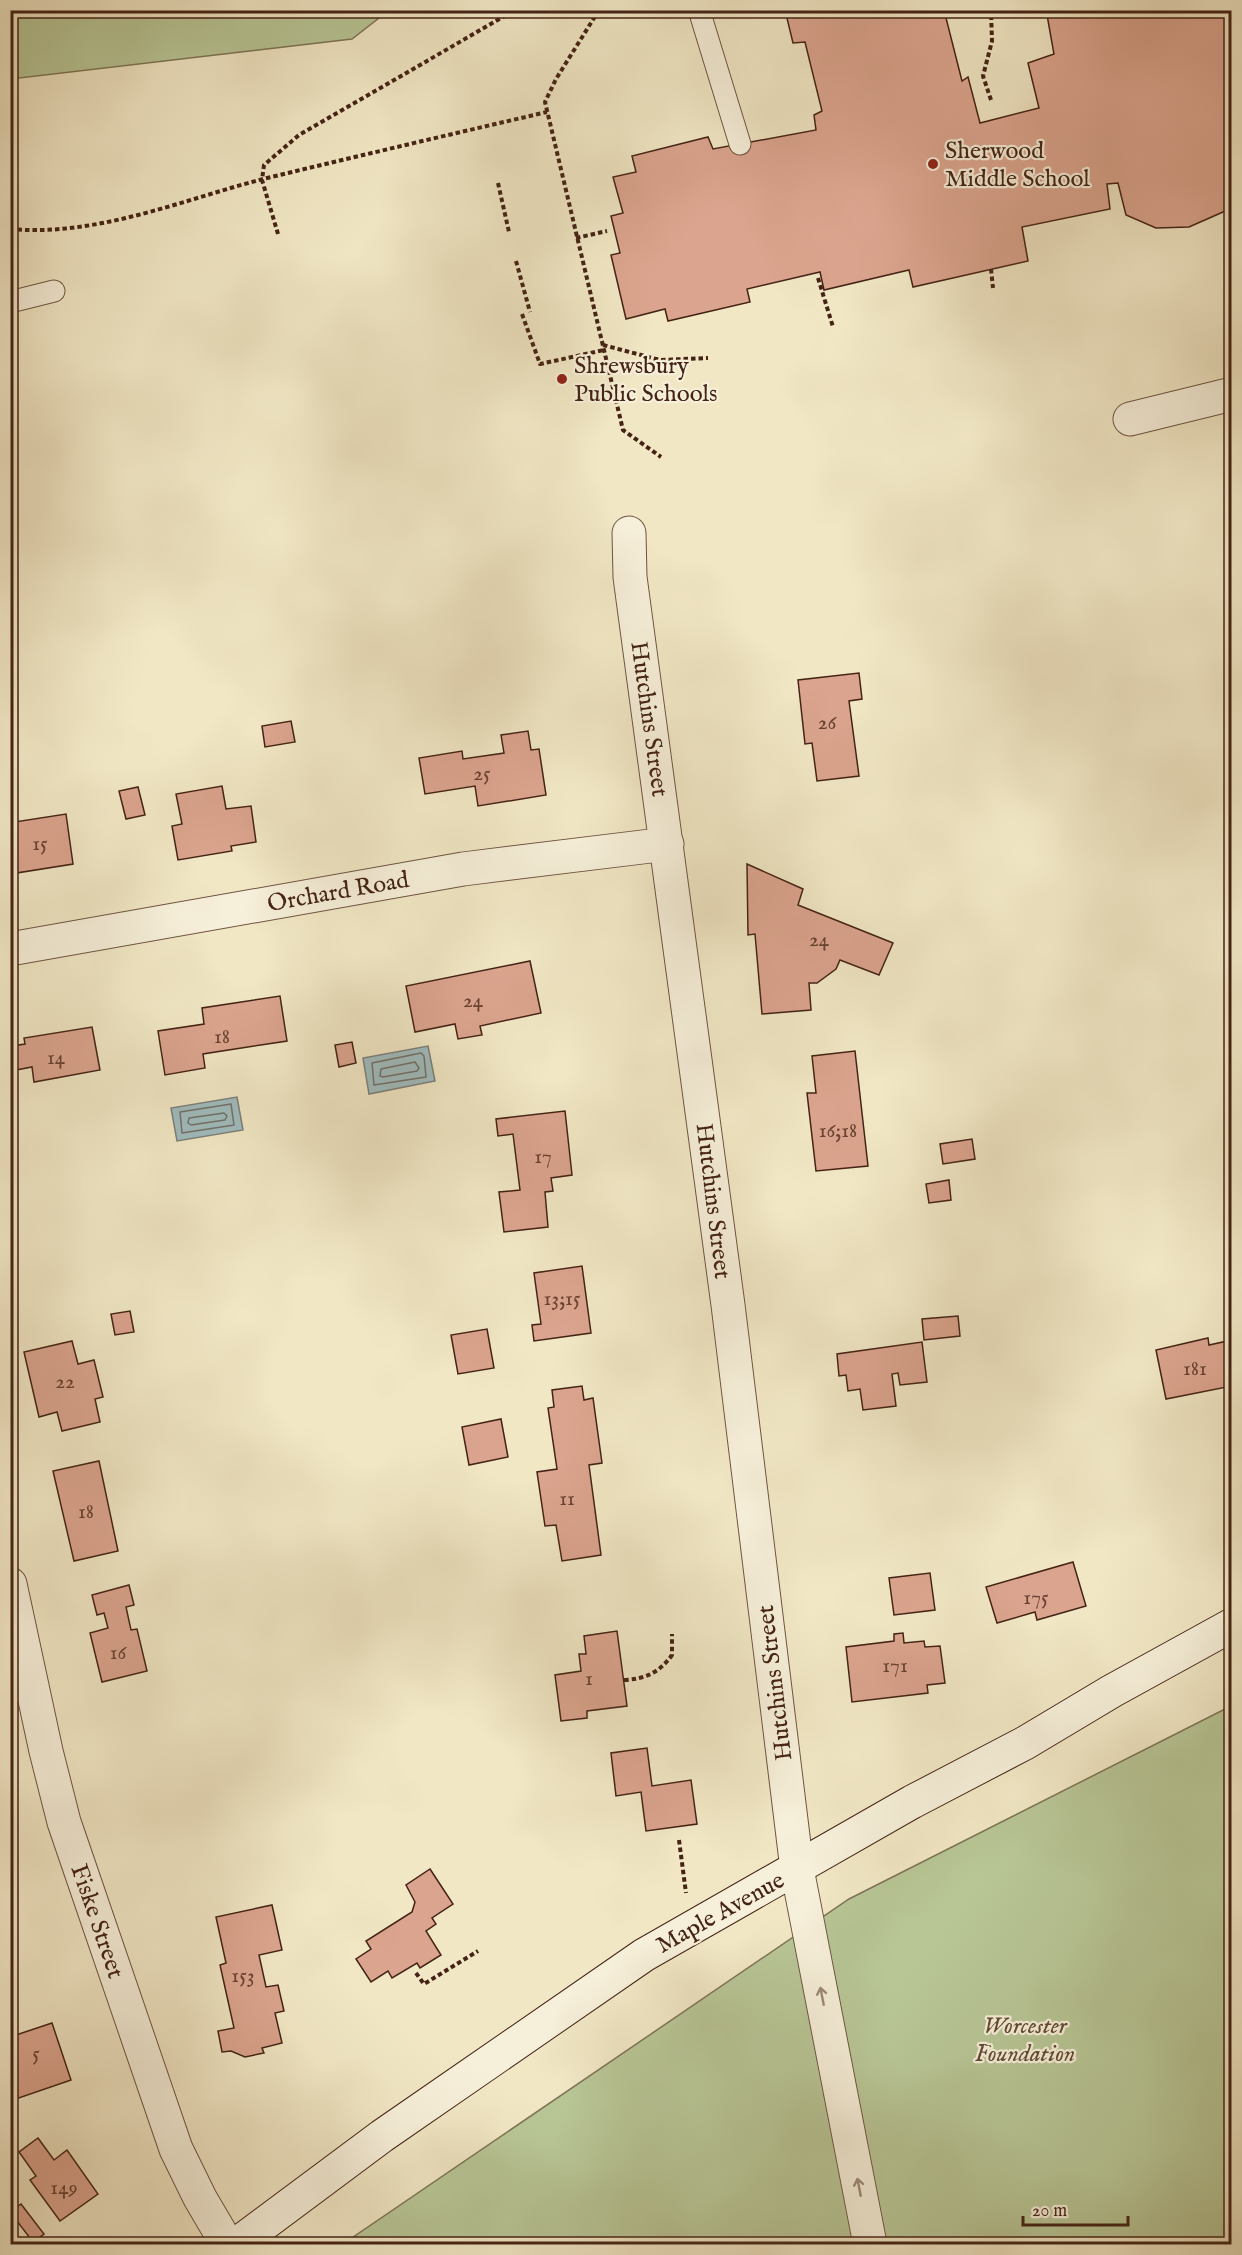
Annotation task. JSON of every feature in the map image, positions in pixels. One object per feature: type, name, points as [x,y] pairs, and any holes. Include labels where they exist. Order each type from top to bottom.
[{"type":"street","points":[[1130,419],[1232,394]]},
{"type":"street","name":"Hutchins Street","points":[[629,533],[630,577],[728,1305],[797,1869],[870,2244]]},
{"type":"street","name":"Orchard Road","points":[[10,949],[463,869],[667,844]]},
{"type":"street","name":"Fiske Street","points":[[10,1584],[46,1751],[64,1822],[176,2149],[200,2199],[227,2244]]},
{"type":"street","name":"Maple Avenue","points":[[237,2244],[382,2136],[603,1981],[664,1943],[912,1802],[1025,1743],[1112,1691],[1232,1625]]},
{"type":"lane","points":[[699,10],[740,144]]},
{"type":"lane","points":[[10,302],[54,291]]},
{"type":"path","points":[[278,234],[262,180],[264,165],[299,135],[515,10]]},
{"type":"path","points":[[599,10],[556,79],[545,102],[623,430],[661,457]]},
{"type":"path","points":[[991,10],[992,41],[983,76],[991,100]]},
{"type":"path","points":[[10,229],[51,231],[119,218],[262,180],[547,112]]},
{"type":"path","points":[[498,183],[509,232]]},
{"type":"path","points":[[576,238],[606,231]]},
{"type":"path","points":[[516,261],[530,312]]},
{"type":"path","points":[[991,269],[993,288]]},
{"type":"path","points":[[818,278],[833,327]]},
{"type":"path","points":[[522,314],[540,363],[603,347],[660,360],[708,358]]},
{"type":"path","points":[[624,1680],[644,1679],[654,1675],[672,1655],[672,1634]]},
{"type":"path","points":[[679,1840],[686,1895]]},
{"type":"path","points":[[416,1973],[424,1984],[478,1951]]},
{"type":"green space","points":[[10,11],[388,11],[352,39],[11,79]]},
{"type":"green space","name":"Worcester Foundation","points":[[1231,1706],[1231,2244],[343,2244],[849,1899]]},
{"type":"water","points":[[428,1046],[435,1081],[369,1094],[363,1058]]},
{"type":"water","points":[[237,1097],[243,1130],[177,1141],[171,1108]]},
{"type":"building","name":"Sherwood Middle School","points":[[785,10],[944,10],[962,81],[968,77],[980,123],[1039,108],[1028,63],[1054,54],[1047,15],[1062,10],[1232,10],[1232,205],[1223,212],[1189,227],[1156,228],[1126,215],[1118,183],[1107,184],[1110,209],[1022,227],[1028,261],[913,287],[909,270],[824,290],[820,272],[747,289],[750,302],[668,321],[665,309],[626,319],[611,255],[620,253],[611,216],[623,213],[613,177],[636,172],[632,156],[708,137],[713,149],[816,130],[814,115],[822,111],[805,42],[793,43]]},
{"type":"building","points":[[859,673],[862,699],[849,701],[859,776],[817,781],[812,743],[805,744],[798,680]]},
{"type":"building","points":[[291,721],[295,742],[265,747],[262,726]]},
{"type":"building","points":[[528,731],[531,750],[539,749],[546,795],[478,806],[475,786],[425,794],[419,758],[462,751],[463,759],[504,753],[501,735]]},
{"type":"building","points":[[222,786],[226,809],[251,806],[256,842],[231,846],[232,851],[178,860],[172,826],[182,824],[176,794]]},
{"type":"building","points":[[138,787],[145,815],[126,819],[119,791]]},
{"type":"building","points":[[13,811],[15,822],[66,814],[73,864],[10,874],[10,812]]},
{"type":"building","points":[[747,864],[803,889],[798,905],[893,943],[879,975],[840,960],[836,969],[817,983],[809,983],[811,1010],[762,1014],[755,934],[748,935]]},
{"type":"building","points":[[530,961],[541,1013],[480,1026],[482,1035],[458,1039],[455,1024],[415,1032],[406,986]]},
{"type":"building","points":[[280,996],[287,1041],[203,1054],[205,1068],[165,1075],[158,1031],[204,1024],[202,1008]]},
{"type":"building","points":[[92,1027],[100,1070],[34,1082],[32,1067],[16,1070],[12,1046],[25,1044],[24,1038]]},
{"type":"building","points":[[352,1042],[356,1063],[339,1067],[335,1045]]},
{"type":"building","points":[[855,1051],[868,1166],[816,1171],[807,1093],[816,1093],[812,1056]]},
{"type":"building","points":[[565,1111],[572,1175],[551,1178],[553,1191],[545,1192],[548,1227],[504,1232],[499,1192],[520,1190],[513,1134],[498,1136],[496,1119]]},
{"type":"building","points":[[972,1139],[975,1159],[943,1164],[940,1144]]},
{"type":"building","points":[[949,1180],[951,1200],[929,1203],[926,1184]]},
{"type":"building","points":[[582,1266],[591,1333],[534,1341],[532,1325],[541,1324],[534,1273]]},
{"type":"building","points":[[130,1311],[134,1332],[115,1335],[111,1314]]},
{"type":"building","points":[[958,1316],[960,1336],[924,1340],[922,1319]]},
{"type":"building","points":[[487,1329],[494,1368],[458,1374],[451,1335]]},
{"type":"building","points":[[1208,1338],[1209,1345],[1232,1340],[1232,1386],[1166,1399],[1156,1350]]},
{"type":"building","points":[[72,1341],[78,1364],[94,1360],[103,1397],[95,1399],[100,1422],[62,1431],[57,1412],[39,1417],[24,1352]]},
{"type":"building","points":[[922,1342],[927,1382],[900,1385],[898,1373],[892,1374],[896,1406],[863,1410],[860,1389],[848,1391],[846,1375],[839,1376],[837,1354]]},
{"type":"building","points":[[582,1386],[584,1400],[593,1398],[602,1463],[589,1465],[601,1555],[562,1561],[556,1525],[545,1526],[537,1472],[557,1469],[548,1408],[554,1407],[552,1390]]},
{"type":"building","points":[[501,1419],[508,1457],[469,1465],[462,1427]]},
{"type":"building","points":[[99,1461],[118,1551],[74,1561],[53,1471]]},
{"type":"building","points":[[1073,1562],[1086,1606],[1037,1620],[1035,1612],[997,1623],[986,1587]]},
{"type":"building","points":[[930,1573],[935,1610],[894,1615],[889,1578]]},
{"type":"building","points":[[129,1585],[134,1605],[126,1607],[131,1630],[137,1629],[147,1671],[102,1682],[90,1633],[108,1628],[104,1613],[97,1615],[92,1595]]},
{"type":"building","points":[[617,1631],[627,1706],[587,1711],[587,1718],[561,1721],[555,1675],[581,1671],[579,1654],[586,1654],[584,1636]]},
{"type":"building","points":[[903,1633],[904,1643],[924,1641],[925,1647],[940,1646],[945,1683],[927,1685],[928,1693],[852,1702],[846,1647],[894,1641],[894,1634]]},
{"type":"building","points":[[647,1748],[652,1786],[691,1780],[697,1824],[646,1831],[641,1792],[616,1796],[611,1753]]},
{"type":"building","points":[[430,1869],[453,1904],[432,1918],[436,1924],[426,1931],[441,1955],[420,1968],[417,1963],[392,1978],[388,1971],[371,1982],[356,1959],[371,1949],[366,1941],[412,1912],[415,1902],[406,1885]]},
{"type":"building","points":[[272,1905],[282,1950],[259,1955],[266,1987],[278,1985],[284,2011],[275,2013],[282,2043],[262,2048],[264,2053],[245,2057],[231,2051],[222,2052],[218,2031],[234,2028],[220,1965],[226,1963],[216,1917]]},
{"type":"building","points":[[52,2023],[71,2080],[10,2101],[10,2091],[17,2089],[10,2069],[10,2037]]},
{"type":"building","points":[[38,2138],[54,2160],[67,2150],[98,2194],[60,2221],[30,2180],[36,2176],[19,2152]]},
{"type":"building","points":[[21,2204],[44,2234],[33,2242],[10,2212]]},
{"type":"place","name":"Sherwood Middle School","points":[[933,164]]},
{"type":"place","name":"Shrewsbury Public Schools","points":[[562,379]]}]
